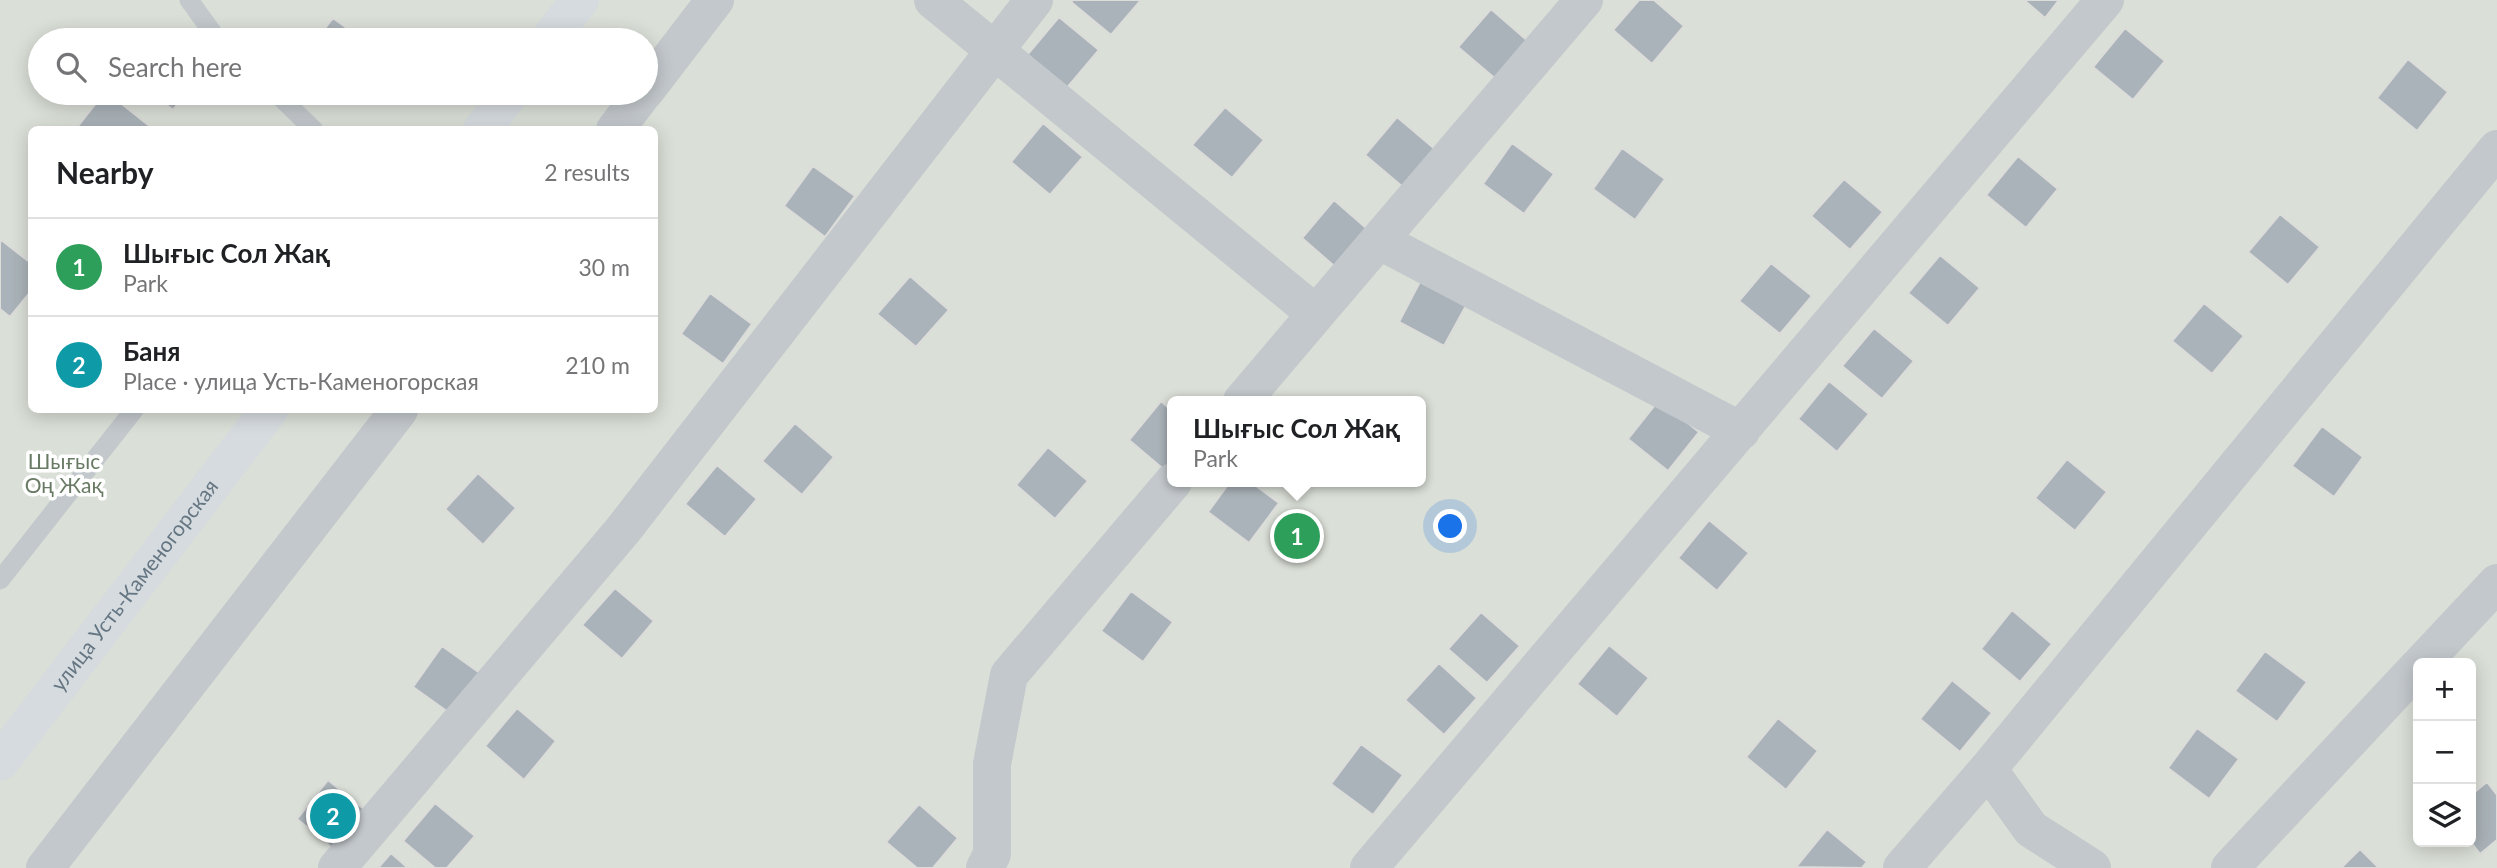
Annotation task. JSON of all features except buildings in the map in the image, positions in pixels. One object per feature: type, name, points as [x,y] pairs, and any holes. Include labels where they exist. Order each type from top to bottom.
[{"type":"street","points":[[558,28],[580,0]]},
{"type":"street","points":[[658,74],[715,0]]},
{"type":"street","points":[[933,0],[1316,314]]},
{"type":"street","points":[[337,868],[623,530],[1034,0]]},
{"type":"street","points":[[1245,396],[1584,0]]},
{"type":"street","points":[[1369,868],[2105,0]]},
{"type":"street","points":[[485,126],[501,105]]},
{"type":"street","points":[[618,126],[634,105]]},
{"type":"street","points":[[1902,868],[1988,769],[2497,149]]},
{"type":"street","points":[[1380,241],[1741,431]]},
{"type":"street","name":"улица Усть-Каменогорская","points":[[0,762],[267,413]]},
{"type":"street","points":[[45,868],[397,413]]},
{"type":"street","points":[[985,868],[992,854],[992,764],[1009,675],[1169,487]]},
{"type":"street","points":[[2427,658],[2497,583]]},
{"type":"street","points":[[2230,868],[2413,672]]},
{"type":"street","points":[[1988,769],[2031,829],[2092,868]]},
{"type":"lane","points":[[189,0],[209,28]]},
{"type":"lane","points":[[288,105],[310,126]]},
{"type":"lane","points":[[0,580],[132,413]]},
{"type":"green space","name":"Шығыс Оң Жақ","points":[[0,0],[2497,0],[2497,868],[0,868]]},
{"type":"place","name":"Шығыс Сол Жақ","points":[[1297,536]]},
{"type":"place","name":"Баня","points":[[333,816]]}]
